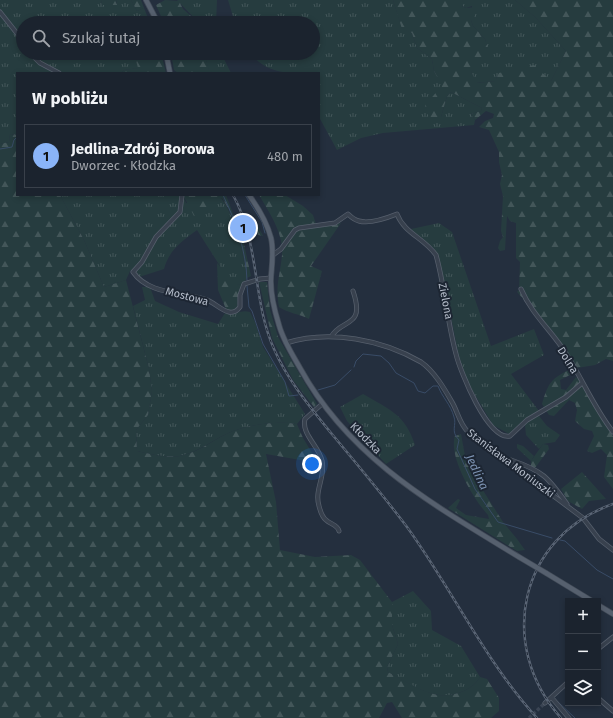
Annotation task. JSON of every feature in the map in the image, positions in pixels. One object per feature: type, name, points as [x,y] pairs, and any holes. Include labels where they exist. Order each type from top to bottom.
[{"type":"main road","points":[[146,0],[154,16]]},
{"type":"main road","points":[[167,60],[170,72]]},
{"type":"main road","name":"Kłodzka","points":[[251,196],[266,222],[271,240],[273,255],[271,278],[275,311],[286,343],[309,386],[322,404],[366,451],[391,474],[436,506],[587,598]]},
{"type":"main road","points":[[601,607],[613,614]]},
{"type":"street","points":[[0,12],[16,32]]},
{"type":"street","points":[[37,60],[57,72]]},
{"type":"street","name":"Mostowa","points":[[182,196],[180,212],[156,237],[142,262],[133,272],[142,282],[174,294],[204,298],[228,311],[233,312],[240,308],[240,295],[244,284],[260,279],[271,278]]},
{"type":"street","name":"Zielona","points":[[273,255],[281,249],[295,230],[299,228],[334,223],[348,214],[359,221],[364,222],[386,218],[397,214],[403,226],[430,246],[436,254],[456,354],[466,383],[490,426],[503,435],[510,436],[527,420],[545,413],[582,383]]},
{"type":"street","name":"Dolna","points":[[521,289],[535,314],[566,353],[582,383],[613,432]]},
{"type":"street","points":[[331,338],[333,334],[348,324],[356,313],[357,303],[353,292]]},
{"type":"street","name":"Stanisława Moniuszki","points":[[286,343],[298,340],[331,338],[374,342],[421,362],[426,366],[450,398],[463,427],[583,518],[599,539],[613,550]]},
{"type":"street","points":[[322,404],[305,419],[304,428],[318,450],[322,460],[323,467],[317,493],[319,506],[326,520],[338,528],[339,531]]},
{"type":"street","points":[[508,462],[511,460],[535,469],[549,479],[570,508]]},
{"type":"street","points":[[601,647],[613,637]]},
{"type":"street","points":[[545,703],[565,685]]},
{"type":"street","points":[[552,698],[569,718]]},
{"type":"street","points":[[601,701],[613,711]]},
{"type":"green space","points":[[0,0],[101,0],[102,5],[117,4],[116,0],[131,0],[137,11],[144,8],[147,16],[16,16],[16,60],[136,60],[139,68],[124,70],[122,72],[16,72],[16,135],[10,134],[9,142],[0,144]]},
{"type":"green space","points":[[101,0],[116,0],[117,5],[102,5]]},
{"type":"green space","points":[[131,0],[141,0],[144,8],[137,11]]},
{"type":"green space","points":[[165,0],[179,1],[183,9],[191,16],[161,16],[156,5]]},
{"type":"green space","points":[[177,0],[217,0],[216,16],[192,16]]},
{"type":"green space","points":[[228,0],[393,0],[402,28],[412,33],[417,48],[432,59],[434,71],[443,86],[436,95],[441,117],[447,96],[451,92],[482,108],[481,111],[471,114],[475,120],[474,125],[383,133],[361,138],[337,150],[320,119],[320,72],[282,72],[265,66],[257,60],[320,60],[320,16],[233,16]]},
{"type":"green space","points":[[393,0],[463,0],[462,6],[466,8],[475,7],[475,16],[471,20],[473,26],[485,39],[490,56],[471,72],[477,83],[495,81],[499,73],[534,65],[551,81],[566,51],[535,17],[515,0],[613,0],[613,361],[606,359],[595,365],[577,368],[542,320],[517,292],[519,290],[520,262],[516,258],[516,223],[510,221],[507,216],[505,250],[500,251],[498,248],[503,237],[501,231],[503,196],[500,184],[502,175],[499,162],[499,152],[489,130],[479,127],[485,121],[493,118],[494,114],[486,111],[475,120],[471,114],[481,111],[482,108],[451,92],[447,96],[441,117],[429,118],[425,105],[442,86],[434,71],[432,59],[417,48],[412,33],[402,29]]},
{"type":"green space","points":[[463,0],[515,0],[535,17],[566,51],[551,81],[497,76],[496,81],[476,83],[471,72],[488,51],[485,39],[473,26],[471,20],[472,6],[466,8],[461,5]]},
{"type":"green space","points":[[136,60],[163,60],[166,72],[122,72],[124,70],[138,68]]},
{"type":"green space","points":[[172,60],[206,60],[209,70],[213,72],[177,72],[174,70]]},
{"type":"green space","points":[[206,60],[224,60],[230,72],[212,72],[209,71]]},
{"type":"green space","points":[[10,134],[16,135],[16,196],[61,196],[84,240],[104,287],[126,280],[149,369],[152,391],[148,415],[136,430],[137,451],[163,456],[180,456],[201,448],[233,431],[273,423],[297,424],[303,438],[320,466],[306,461],[266,454],[276,502],[280,550],[315,557],[351,555],[360,560],[392,602],[392,625],[398,644],[387,667],[388,672],[420,689],[439,695],[457,694],[473,686],[480,677],[487,679],[499,698],[499,711],[491,718],[402,718],[392,702],[387,703],[379,718],[0,718],[0,144],[9,142]]},
{"type":"green space","points":[[61,196],[183,196],[186,203],[221,198],[227,207],[235,226],[247,278],[242,285],[231,284],[224,279],[220,266],[197,230],[181,242],[173,251],[166,262],[164,269],[139,277],[135,268],[130,271],[126,280],[104,287],[84,240]]},
{"type":"green space","points":[[184,196],[226,196],[243,240],[251,276],[247,278],[241,247],[232,216],[222,198],[194,216]]},
{"type":"green space","points":[[260,196],[287,196],[303,206],[313,215],[317,227],[341,223],[311,266],[322,271],[309,319],[279,307],[278,281],[282,247],[278,231]]},
{"type":"green space","points":[[254,218],[263,236],[258,235],[251,219]]},
{"type":"green space","points":[[439,223],[452,232],[491,346],[534,329],[544,355],[511,374],[539,411],[523,421],[509,434],[493,425],[468,383],[459,357],[441,267],[434,249],[411,229]]},
{"type":"green space","points":[[217,263],[223,271],[224,277],[229,282],[242,285],[238,296],[237,311],[227,311],[218,290]]},
{"type":"green space","points":[[259,282],[267,282],[270,310],[278,337],[317,404],[314,407],[293,380],[272,338]]},
{"type":"green space","points":[[142,287],[150,287],[155,301],[179,312],[218,324],[225,313],[232,314],[243,311],[250,312],[255,322],[263,347],[305,414],[297,424],[273,423],[233,431],[194,451],[180,456],[163,456],[137,451],[136,430],[148,415],[152,391],[149,369],[133,306],[145,300]]},
{"type":"green space","points":[[572,368],[574,373],[560,380],[561,389],[566,390],[576,377],[580,380],[613,436],[613,489],[604,477],[607,455],[601,449],[592,453],[587,451],[594,436],[592,431],[584,429],[575,421],[577,410],[575,403],[569,400],[554,416],[549,415],[542,404],[551,382],[559,375]]},
{"type":"green space","points":[[363,394],[389,409],[401,419],[411,435],[415,445],[386,464],[347,421],[340,407]]},
{"type":"green space","points":[[539,416],[547,426],[560,435],[555,442],[543,444],[539,449],[526,435],[525,425],[534,417]]},
{"type":"green space","points":[[461,434],[465,456],[477,481],[503,522],[525,550],[517,551],[448,508],[458,499],[460,500],[456,508],[466,515],[489,519],[488,515],[476,499],[464,478],[455,455],[455,436]]},
{"type":"green space","points":[[517,444],[523,446],[534,456],[531,461],[517,448]]},
{"type":"green space","points":[[543,444],[548,445],[549,449],[535,468],[531,466],[531,461]]},
{"type":"green space","points":[[582,472],[606,499],[589,501],[582,509],[568,501],[561,489]]},
{"type":"green space","points":[[413,591],[431,611],[432,630],[461,646],[480,677],[473,686],[468,689],[451,695],[433,694],[413,686],[388,672],[387,667],[398,644],[392,625],[392,602]]},
{"type":"waterway","name":"Jedlina","points":[[0,149],[12,147],[16,138]]},
{"type":"waterway","name":"Jedlina","points":[[223,196],[240,236],[245,258],[247,280]]},
{"type":"waterway","points":[[246,196],[262,222],[265,233]]},
{"type":"waterway","name":"Jedlina","points":[[247,286],[249,307],[252,311],[263,344],[285,382],[289,396],[298,395]]},
{"type":"waterway","name":"Jedlina","points":[[354,367],[356,361],[363,354],[381,356],[389,363],[396,373],[414,383],[418,391],[425,393],[433,386],[438,386],[451,409],[455,420],[454,431],[459,440],[457,449],[475,489],[498,522],[552,538]]},
{"type":"waterway","name":"Jedlina","points":[[318,390],[335,385],[351,370]]},
{"type":"waterway","name":"Jedlina","points":[[560,540],[565,541],[597,570],[613,579]]},
{"type":"waterway","points":[[544,701],[548,698]]},
{"type":"waterway","points":[[557,701],[575,718]]},
{"type":"tunnel","points":[[529,718],[545,703]]},
{"type":"railway","points":[[234,196],[242,213],[248,232],[262,311],[267,330],[274,349],[286,372],[315,413],[407,527],[501,673],[537,718]]},
{"type":"railway","points":[[561,718],[541,689],[528,658],[524,627],[527,596],[538,567],[556,541],[581,520],[613,504]]},
{"type":"place","name":"Jedlina-Zdrój Borowa","points":[[243,228]]}]
